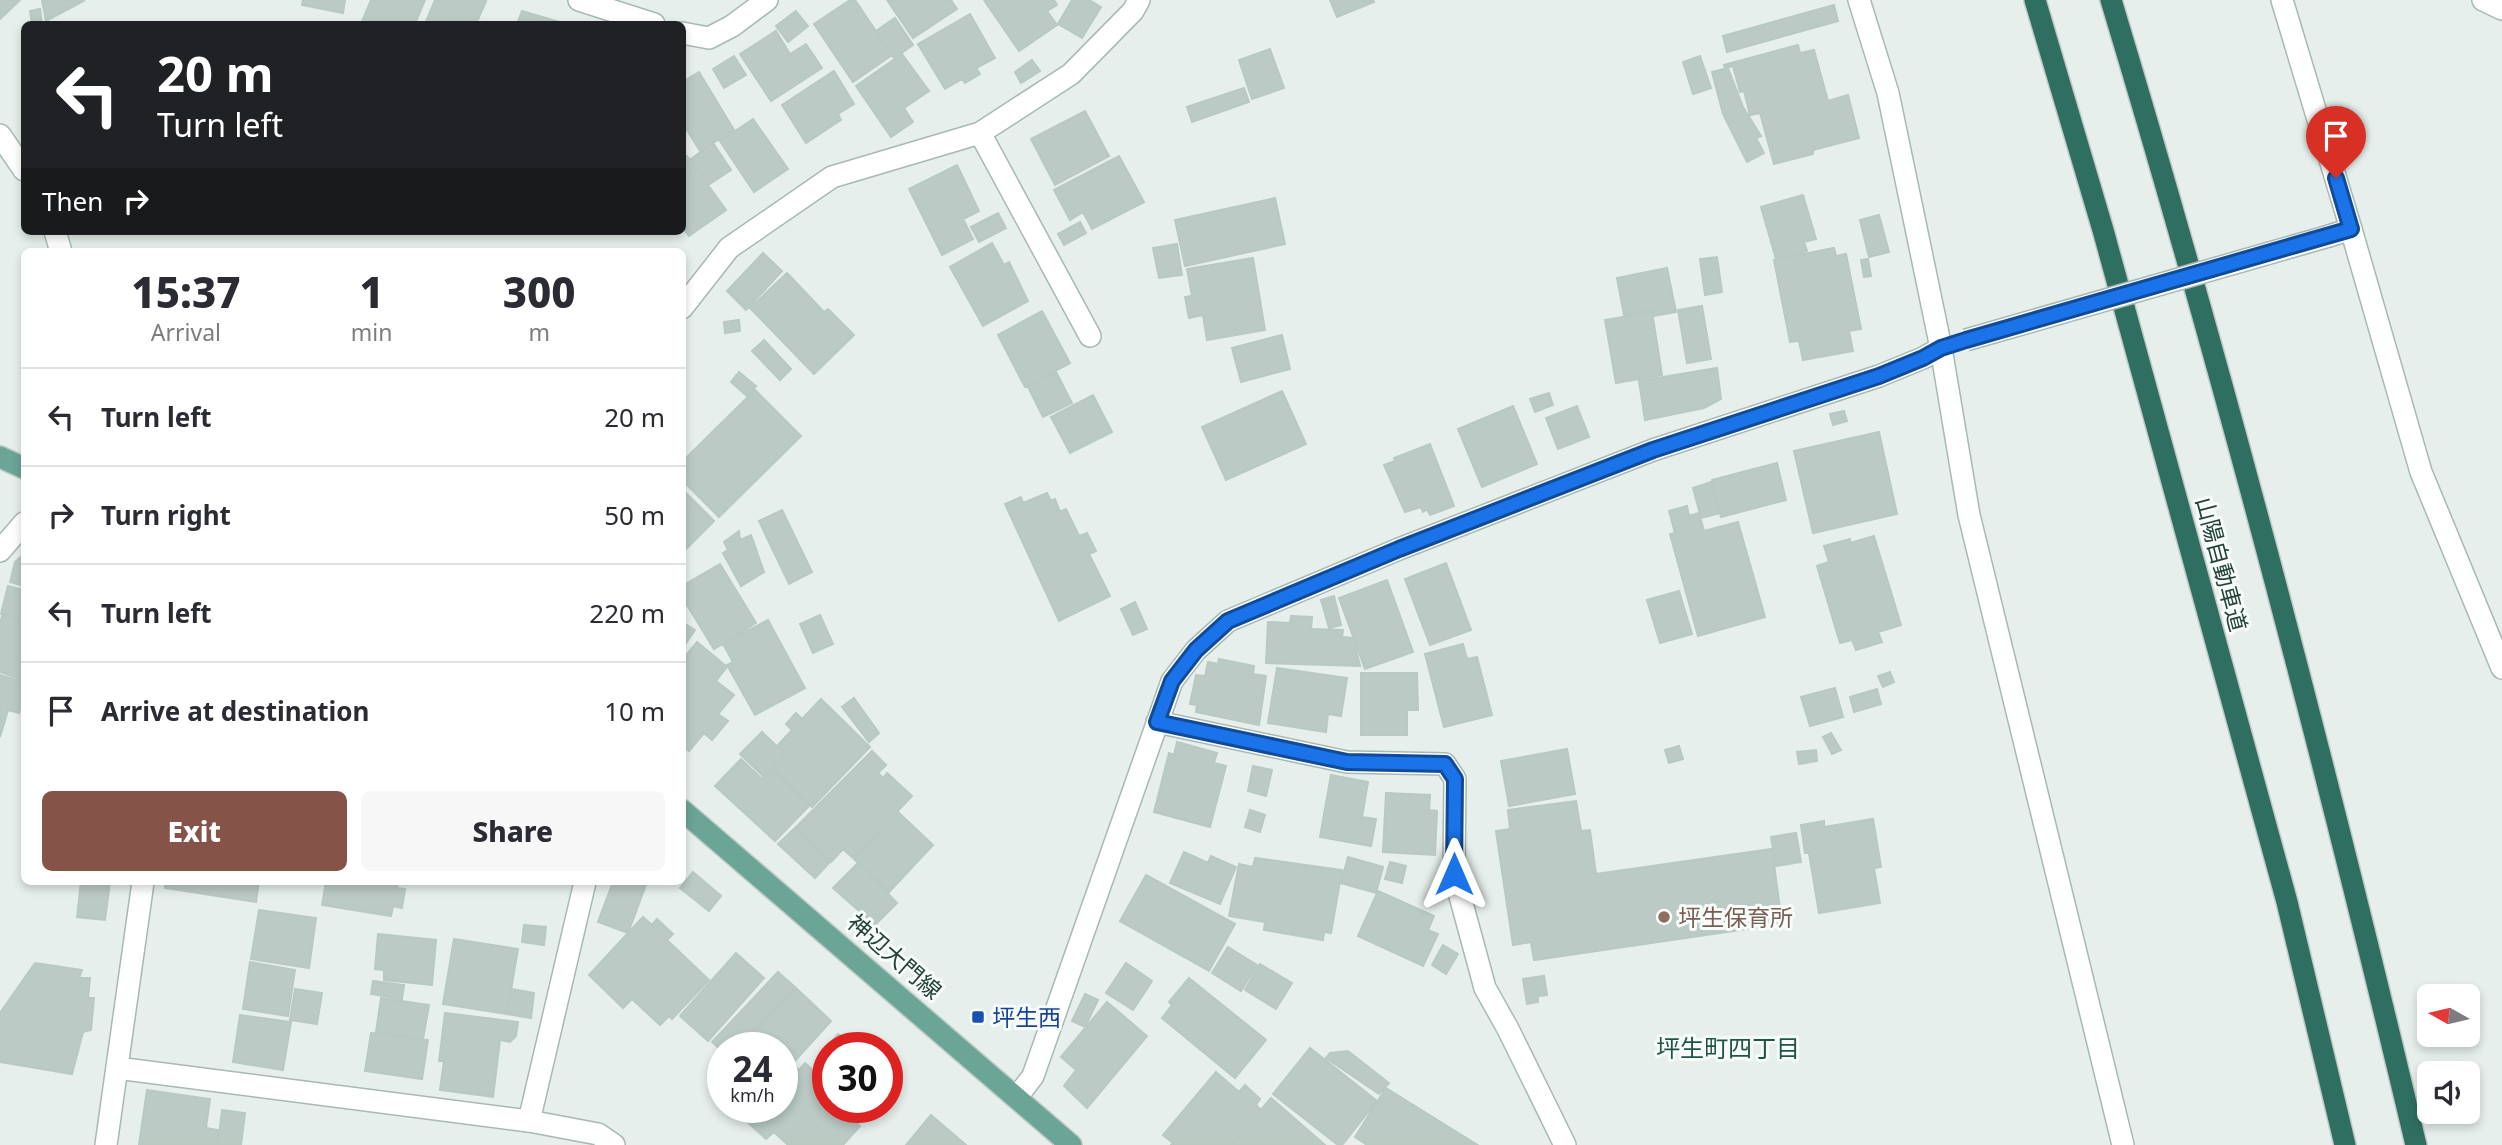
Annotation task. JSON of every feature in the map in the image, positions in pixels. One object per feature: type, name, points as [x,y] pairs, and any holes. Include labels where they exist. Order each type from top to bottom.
[{"type":"highway","name":"山陽自動車道","points":[[2035,0],[2103,230],[2287,902],[2345,1145]]},
{"type":"highway","name":"山陽自動車道","points":[[2111,0],[2173,205],[2346,851],[2416,1145]]},
{"type":"main road","points":[[0,457],[21,467]]},
{"type":"main road","name":"神辺大門線","points":[[686,813],[1071,1145]]},
{"type":"street","points":[[579,0],[645,21]]},
{"type":"street","points":[[686,34],[709,38],[732,26],[767,0]]},
{"type":"street","points":[[686,303],[729,248],[832,177],[979,133],[1070,74],[1133,12],[1139,0]]},
{"type":"street","points":[[1859,0],[1888,93],[1941,348],[1969,515],[2123,1145]]},
{"type":"street","points":[[2282,0],[2421,472],[2502,667]]},
{"type":"street","points":[[2483,0],[2502,9]]},
{"type":"street","points":[[979,133],[1090,336]]},
{"type":"street","points":[[0,135],[21,166]]},
{"type":"street","points":[[1017,1097],[1033,1076],[1172,681],[1196,650],[1228,621],[1399,549],[1653,450],[1879,376],[1941,348],[2351,229]]},
{"type":"street","points":[[0,551],[21,526]]},
{"type":"street","points":[[1157,722],[1347,762],[1445,764],[1455,779],[1454,874],[1485,988],[1565,1145]]},
{"type":"street","points":[[106,1145],[144,885]]},
{"type":"street","points":[[529,1121],[584,885]]},
{"type":"street","points":[[117,1068],[529,1121],[598,1134],[614,1145]]},
{"type":"building","points":[[0,0],[20,0],[0,19]]},
{"type":"building","points":[[42,0],[85,0],[46,21]]},
{"type":"building","points":[[303,0],[345,0],[343,13],[302,5]]},
{"type":"building","points":[[371,0],[425,0],[416,21],[362,21]]},
{"type":"building","points":[[435,0],[486,1],[477,21],[426,21]]},
{"type":"building","points":[[850,0],[855,0],[892,55],[853,82],[814,24]]},
{"type":"building","points":[[887,0],[951,0],[957,9],[913,38]]},
{"type":"building","points":[[984,0],[1054,0],[1057,5],[1047,11],[1057,25],[1019,51]]},
{"type":"building","points":[[1072,0],[1089,0],[1101,7],[1082,38],[1058,24]]},
{"type":"building","points":[[1330,0],[1373,0],[1374,2],[1337,17]]},
{"type":"building","points":[[1834,5],[1838,21],[1727,52],[1723,36]]},
{"type":"building","points":[[40,9],[42,21],[32,21],[30,11]]},
{"type":"building","points":[[522,11],[556,21],[518,21]]},
{"type":"building","points":[[796,11],[808,26],[788,42],[776,26]]},
{"type":"building","points":[[970,14],[995,58],[976,68],[980,74],[965,83],[962,79],[945,89],[918,44]]},
{"type":"building","points":[[895,18],[913,45],[894,58],[876,31]]},
{"type":"building","points":[[776,31],[790,54],[806,44],[822,68],[771,101],[740,54]]},
{"type":"building","points":[[1798,45],[1800,53],[1814,50],[1828,101],[1848,95],[1859,138],[1774,164],[1760,113],[1750,115],[1744,91],[1740,92],[1733,66],[1725,68],[1724,65]]},
{"type":"building","points":[[1270,49],[1284,88],[1252,99],[1239,60]]},
{"type":"building","points":[[902,54],[929,91],[904,108],[913,122],[891,137],[856,86]]},
{"type":"building","points":[[734,56],[746,75],[724,88],[713,69]]},
{"type":"building","points":[[1700,56],[1711,88],[1693,94],[1683,62]]},
{"type":"building","points":[[1032,60],[1040,71],[1021,83],[1015,72]]},
{"type":"building","points":[[1728,68],[1743,107],[1761,136],[1756,138],[1764,153],[1747,162],[1723,114],[1712,72]]},
{"type":"building","points":[[834,71],[854,104],[838,114],[841,120],[806,143],[782,105]]},
{"type":"building","points":[[699,72],[734,130],[700,151],[686,128],[686,80]]},
{"type":"building","points":[[1244,88],[1249,102],[1192,122],[1187,107]]},
{"type":"building","points":[[1085,111],[1109,156],[1055,185],[1031,139]]},
{"type":"building","points":[[753,119],[788,169],[754,192],[720,141]]},
{"type":"building","points":[[713,143],[731,170],[708,185],[691,159]]},
{"type":"building","points":[[1119,156],[1144,202],[1092,229],[1083,212],[1070,220],[1054,190]]},
{"type":"building","points":[[686,157],[726,210],[689,236],[686,232]]},
{"type":"building","points":[[957,165],[979,211],[963,219],[973,239],[942,255],[909,189]]},
{"type":"building","points":[[1803,195],[1816,239],[1804,242],[1807,251],[1776,259],[1761,207]]},
{"type":"building","points":[[1275,198],[1285,244],[1185,266],[1175,220]]},
{"type":"building","points":[[998,213],[1006,228],[979,242],[971,227]]},
{"type":"building","points":[[1879,215],[1889,252],[1869,257],[1860,220]]},
{"type":"building","points":[[1080,222],[1086,233],[1064,245],[1058,234]]},
{"type":"building","points":[[992,243],[1004,265],[1009,262],[1028,301],[983,326],[950,267]]},
{"type":"building","points":[[1177,244],[1182,275],[1159,278],[1153,248]]},
{"type":"building","points":[[1834,248],[1836,256],[1846,254],[1861,329],[1849,331],[1853,351],[1803,360],[1799,341],[1790,342],[1774,260]]},
{"type":"building","points":[[763,253],[782,271],[746,310],[727,291]]},
{"type":"building","points":[[1717,257],[1722,292],[1705,295],[1700,259]]},
{"type":"building","points":[[1253,258],[1265,330],[1207,340],[1203,315],[1189,318],[1185,297],[1192,296],[1187,269]]},
{"type":"building","points":[[1868,259],[1871,276],[1864,277],[1861,260]]},
{"type":"building","points":[[1667,268],[1676,312],[1653,316],[1651,310],[1624,315],[1617,278]]},
{"type":"building","points":[[787,273],[824,312],[828,309],[854,335],[814,374],[750,308]]},
{"type":"building","points":[[1702,306],[1711,359],[1687,363],[1678,310]]},
{"type":"building","points":[[1042,311],[1070,363],[1025,387],[998,335]]},
{"type":"building","points":[[1652,312],[1662,375],[1616,383],[1605,320]]},
{"type":"building","points":[[739,320],[740,331],[725,333],[724,322]]},
{"type":"building","points":[[1282,335],[1290,369],[1241,382],[1232,348]]},
{"type":"building","points":[[764,340],[791,369],[780,380],[752,351]]},
{"type":"building","points":[[1717,368],[1721,399],[1704,408],[1645,420],[1639,381]]},
{"type":"building","points":[[739,372],[756,386],[747,396],[731,382]]},
{"type":"building","points":[[1056,372],[1072,403],[1043,417],[1028,387]]},
{"type":"building","points":[[755,390],[801,436],[719,517],[686,484],[686,458]]},
{"type":"building","points":[[1282,391],[1306,444],[1226,480],[1202,427]]},
{"type":"building","points":[[1549,393],[1553,405],[1535,412],[1530,399]]},
{"type":"building","points":[[1093,395],[1112,432],[1070,453],[1051,417]]},
{"type":"building","points":[[1513,406],[1537,464],[1482,487],[1458,429]]},
{"type":"building","points":[[1577,406],[1589,437],[1558,449],[1546,418]]},
{"type":"building","points":[[1844,411],[1847,421],[1833,425],[1830,414]]},
{"type":"building","points":[[1879,432],[1897,514],[1813,533],[1794,451]]},
{"type":"building","points":[[1430,444],[1454,506],[1430,515],[1427,509],[1423,512],[1421,507],[1405,512],[1384,465],[1395,461],[1394,458]]},
{"type":"building","points":[[1777,463],[1786,500],[1721,517],[1712,480]]},
{"type":"building","points":[[1711,482],[1720,513],[1701,518],[1693,488]]},
{"type":"building","points":[[686,493],[714,521],[686,549]]},
{"type":"building","points":[[1047,493],[1051,501],[1055,499],[1060,512],[1066,509],[1079,536],[1087,533],[1096,551],[1089,554],[1110,596],[1059,621],[1005,504],[1021,497],[1023,503]]},
{"type":"building","points":[[1687,506],[1689,516],[1699,513],[1704,531],[1738,522],[1765,617],[1698,636],[1670,534],[1675,533],[1669,511]]},
{"type":"building","points":[[782,510],[812,572],[789,584],[759,521]]},
{"type":"building","points":[[739,531],[740,540],[751,535],[764,572],[741,586],[723,553],[728,550],[724,542]]},
{"type":"building","points":[[1874,536],[1901,625],[1878,632],[1882,642],[1856,650],[1852,640],[1840,643],[1817,566],[1829,562],[1824,546],[1850,539],[1850,543]]},
{"type":"building","points":[[21,557],[21,585],[10,582],[15,562]]},
{"type":"building","points":[[1446,563],[1471,630],[1430,645],[1405,579]]},
{"type":"building","points":[[720,564],[756,623],[714,649],[686,604],[686,584]]},
{"type":"building","points":[[1387,580],[1413,652],[1365,669],[1339,598]]},
{"type":"building","points":[[8,586],[21,589],[21,618],[1,614]]},
{"type":"building","points":[[1679,591],[1692,634],[1660,643],[1647,600]]},
{"type":"building","points":[[1334,596],[1341,625],[1329,628],[1321,600]]},
{"type":"building","points":[[1135,602],[1147,629],[1133,635],[1121,609]]},
{"type":"building","points":[[3,614],[21,621],[21,679],[0,672],[0,622]]},
{"type":"building","points":[[820,615],[833,644],[813,653],[800,624]]},
{"type":"building","points":[[1291,616],[1312,617],[1311,629],[1343,630],[1342,637],[1353,638],[1360,666],[1266,663],[1268,622],[1290,623]]},
{"type":"building","points":[[768,620],[805,688],[755,715],[727,665],[733,662],[723,644]]},
{"type":"building","points":[[686,624],[695,630],[686,643]]},
{"type":"building","points":[[697,642],[727,667],[716,681],[734,695],[718,714],[728,721],[712,740],[704,733],[689,751],[686,748],[686,655]]},
{"type":"building","points":[[1463,644],[1467,659],[1477,657],[1492,715],[1444,727],[1425,654]]},
{"type":"building","points":[[1219,659],[1254,666],[1253,674],[1266,676],[1259,725],[1196,712],[1197,705],[1190,704],[1196,675],[1205,676],[1208,662],[1218,664]]},
{"type":"building","points":[[1277,668],[1347,678],[1341,716],[1328,714],[1326,732],[1268,723]]},
{"type":"building","points":[[1890,672],[1894,682],[1883,687],[1878,676]]},
{"type":"building","points":[[1361,673],[1417,673],[1418,710],[1407,710],[1407,735],[1361,735]]},
{"type":"building","points":[[0,675],[21,681],[21,706],[19,713],[8,710],[0,737]]},
{"type":"building","points":[[1835,688],[1843,717],[1810,726],[1801,697]]},
{"type":"building","points":[[1877,689],[1881,704],[1854,712],[1850,697]]},
{"type":"building","points":[[854,698],[879,733],[869,742],[842,707]]},
{"type":"building","points":[[821,699],[870,747],[812,807],[772,768],[786,753],[778,745],[792,730],[786,724],[796,713],[802,719]]},
{"type":"building","points":[[762,732],[785,754],[763,776],[740,754]]},
{"type":"building","points":[[1831,733],[1841,750],[1832,754],[1823,737]]},
{"type":"building","points":[[1177,742],[1217,753],[1214,763],[1226,766],[1210,827],[1154,812],[1169,753],[1174,755]]},
{"type":"building","points":[[1679,746],[1683,759],[1669,763],[1665,750]]},
{"type":"building","points":[[1567,749],[1575,794],[1509,806],[1501,761]]},
{"type":"building","points":[[1816,750],[1817,761],[1799,764],[1797,752]]},
{"type":"building","points":[[872,751],[886,765],[878,773],[883,778],[887,773],[912,796],[853,858],[843,849],[831,862],[796,827]]},
{"type":"building","points":[[741,759],[762,779],[771,770],[809,806],[775,841],[715,786]]},
{"type":"building","points":[[1253,766],[1272,770],[1266,796],[1248,791]]},
{"type":"building","points":[[1331,775],[1368,782],[1362,817],[1376,819],[1371,846],[1320,837]]},
{"type":"building","points":[[1386,793],[1430,795],[1429,810],[1437,811],[1435,855],[1383,852]]},
{"type":"building","points":[[1576,801],[1581,831],[1590,830],[1596,874],[1772,849],[1782,924],[1534,960],[1531,942],[1513,945],[1496,831],[1510,829],[1508,810]]},
{"type":"building","points":[[1250,810],[1265,815],[1260,832],[1245,827]]},
{"type":"building","points":[[898,812],[933,845],[889,892],[854,859]]},
{"type":"building","points":[[1873,819],[1881,867],[1874,868],[1880,903],[1819,913],[1809,853],[1805,853],[1801,825],[1824,821],[1824,827]]},
{"type":"building","points":[[795,828],[829,863],[815,878],[778,844]]},
{"type":"building","points":[[1796,833],[1801,862],[1776,866],[1771,837]]},
{"type":"building","points":[[1184,852],[1208,863],[1211,856],[1236,867],[1220,904],[1170,883]]},
{"type":"building","points":[[1348,857],[1383,867],[1376,893],[1341,883]]},
{"type":"building","points":[[1255,858],[1342,870],[1331,933],[1324,932],[1323,940],[1264,930],[1265,922],[1229,916],[1239,864],[1253,867]]},
{"type":"building","points":[[1390,862],[1406,866],[1402,883],[1385,879]]},
{"type":"building","points":[[858,863],[897,903],[875,925],[833,888]]},
{"type":"building","points":[[693,872],[721,896],[709,911],[680,888],[686,885]]},
{"type":"building","points":[[1146,875],[1235,924],[1209,971],[1120,921]]},
{"type":"building","points":[[81,885],[110,885],[105,920],[77,917]]},
{"type":"building","points":[[165,885],[259,885],[256,902],[165,888]]},
{"type":"building","points":[[325,885],[398,885],[397,888],[405,889],[402,908],[393,906],[391,916],[322,905]]},
{"type":"building","points":[[612,885],[646,885],[628,933],[598,922]]},
{"type":"building","points":[[1378,891],[1434,916],[1428,930],[1438,934],[1423,966],[1358,936]]},
{"type":"building","points":[[259,910],[316,918],[309,968],[251,959]]},
{"type":"building","points":[[643,917],[652,925],[657,919],[673,934],[667,940],[709,980],[672,1019],[669,1016],[660,1025],[632,999],[623,1008],[589,975]]},
{"type":"building","points":[[524,925],[546,927],[544,945],[522,942]]},
{"type":"building","points":[[378,934],[436,940],[432,985],[384,980],[384,970],[375,969]]},
{"type":"building","points":[[454,939],[518,949],[507,1014],[443,1004]]},
{"type":"building","points":[[1443,945],[1458,954],[1446,974],[1432,965]]},
{"type":"building","points":[[1228,947],[1257,965],[1241,991],[1212,973]]},
{"type":"building","points":[[736,953],[764,978],[716,1032],[707,1032],[707,1040],[680,1016]]},
{"type":"building","points":[[250,962],[295,970],[288,1016],[243,1009]]},
{"type":"building","points":[[35,963],[82,970],[79,978],[90,978],[88,998],[94,998],[91,1030],[83,1032],[72,1074],[0,1062],[0,1013]]},
{"type":"building","points":[[1126,963],[1152,981],[1133,1010],[1106,993]]},
{"type":"building","points":[[1260,964],[1292,983],[1276,1009],[1245,990]]},
{"type":"building","points":[[778,972],[795,987],[753,1032],[721,1032]]},
{"type":"building","points":[[1544,976],[1547,995],[1538,996],[1538,1002],[1527,1004],[1523,979]]},
{"type":"building","points":[[1189,978],[1266,1040],[1235,1078],[1162,1018],[1172,1005],[1169,1002]]},
{"type":"building","points":[[373,981],[404,985],[402,999],[371,994]]},
{"type":"building","points":[[796,988],[831,1021],[821,1032],[812,1032],[812,1042],[798,1057],[798,1032],[755,1032]]},
{"type":"building","points":[[295,989],[322,993],[317,1024],[290,1020]]},
{"type":"building","points":[[512,989],[534,993],[531,1018],[507,1014]]},
{"type":"building","points":[[1085,994],[1098,1000],[1085,1027],[1072,1021]]},
{"type":"building","points":[[381,998],[429,1005],[423,1039],[376,1032]]},
{"type":"building","points":[[1107,1002],[1147,1036],[1087,1108],[1064,1086],[1076,1070],[1061,1057]]},
{"type":"building","points":[[445,1013],[518,1022],[516,1036],[510,1042],[500,1040],[493,1097],[440,1090],[444,1061],[439,1061]]},
{"type":"building","points":[[240,1015],[291,1022],[283,1070],[233,1062]]},
{"type":"building","points":[[371,1033],[428,1040],[422,1079],[365,1071]]},
{"type":"building","points":[[1310,1048],[1377,1101],[1342,1145],[1338,1145],[1273,1094]]},
{"type":"building","points":[[1348,1051],[1389,1083],[1379,1094],[1326,1058],[1330,1053]]},
{"type":"building","points":[[805,1063],[812,1069],[812,1123],[857,1123],[860,1126],[843,1145],[788,1145],[774,1132],[766,1139],[748,1123],[798,1123],[798,1069]]},
{"type":"building","points":[[1216,1072],[1239,1092],[1245,1085],[1260,1099],[1256,1105],[1261,1110],[1231,1145],[1171,1145],[1173,1143],[1163,1135]]},
{"type":"building","points":[[1386,1088],[1476,1144],[1367,1145],[1355,1137]]},
{"type":"building","points":[[147,1090],[210,1099],[206,1128],[218,1130],[216,1145],[139,1145]]},
{"type":"building","points":[[1271,1098],[1325,1145],[1231,1145]]},
{"type":"building","points":[[222,1110],[245,1113],[241,1145],[218,1145]]},
{"type":"building","points":[[931,1115],[966,1145],[906,1145]]},
{"type":"place","name":"坪生保育所","points":[[1664,917]]},
{"type":"place","name":"坪生西","points":[[978,1017]]},
{"type":"district","name":"坪生町四丁目","points":[[1728,1047]]},
{"type":"route","points":[[1454,874],[1455,779],[1445,764],[1347,762],[1157,722],[1172,681],[1196,650],[1228,621],[1399,549],[1653,450],[1879,376],[1941,348],[1966,340],[2351,229],[2336,178]]}]
